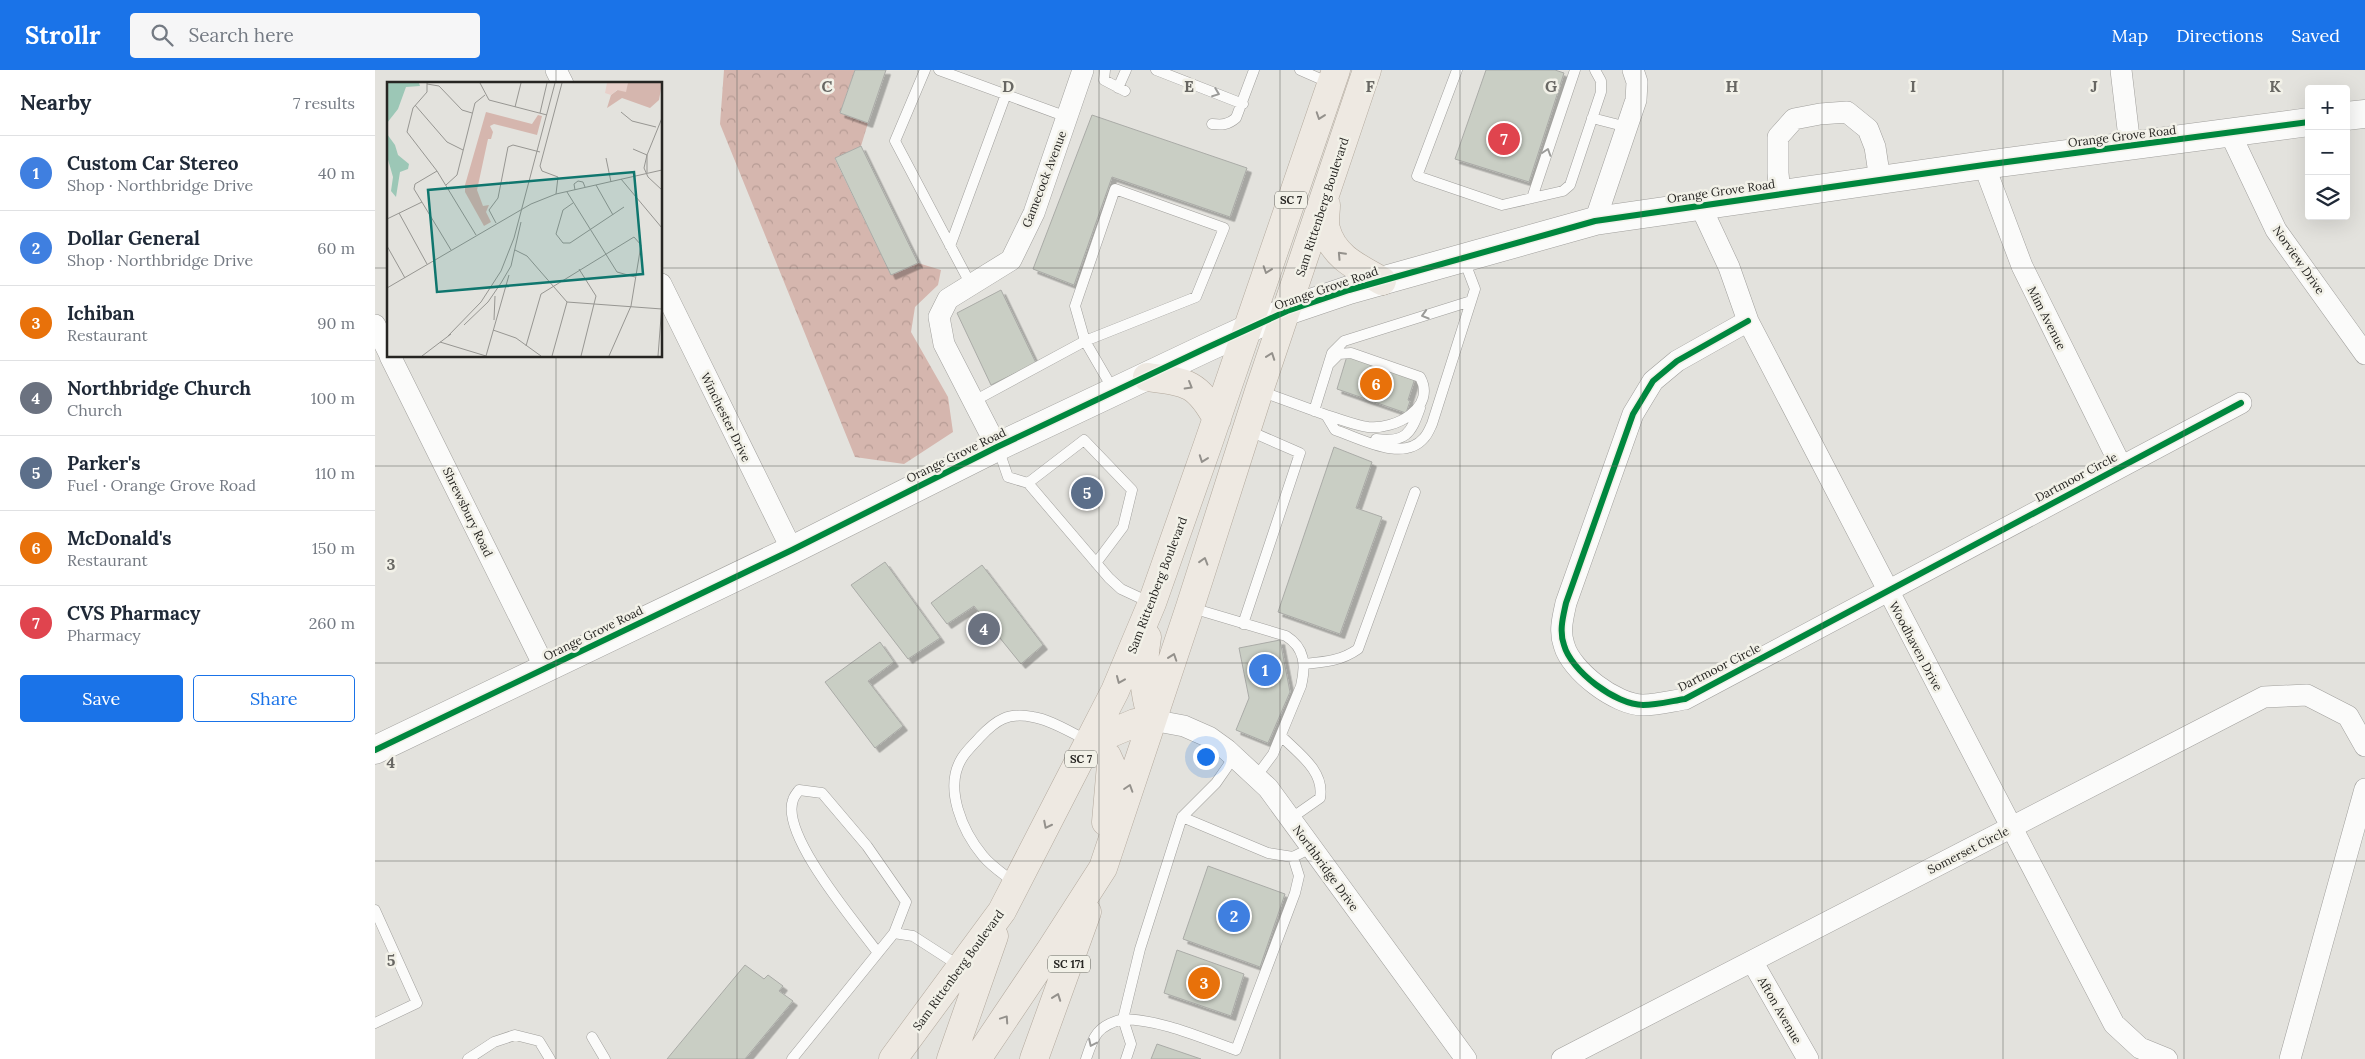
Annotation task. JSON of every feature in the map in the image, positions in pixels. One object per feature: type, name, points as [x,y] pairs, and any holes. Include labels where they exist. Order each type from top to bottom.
[{"type":"main road","name":"Sam Rittenberg Boulevard","points":[[977,1059],[1103,868],[1190,607],[1246,429],[1367,70]]},
{"type":"main road","name":"Sam Rittenberg Boulevard","points":[[893,1059],[1002,911],[1115,691],[1152,603],[1334,77]]},
{"type":"main road","points":[[1327,193],[1325,228],[1334,247],[1348,262],[1382,281]]},
{"type":"main road","points":[[1147,377],[1184,382],[1200,392],[1217,419]]},
{"type":"main road","points":[[1103,868],[1111,765],[1107,756],[1090,742],[1135,723],[1152,720],[1144,692],[1143,675],[1152,603]]},
{"type":"main road","name":"SC 171","points":[[1034,1059],[1103,868]]},
{"type":"main road","points":[[951,1059],[1002,911]]},
{"type":"street","points":[[556,70],[562,82]]},
{"type":"street","name":"Gamecock Avenue","points":[[997,447],[944,344],[939,317],[948,299],[1011,260],[1034,212],[1083,70]]},
{"type":"street","points":[[1595,221],[1636,100],[1637,82],[1633,70]]},
{"type":"street","points":[[2121,70],[2130,146]]},
{"type":"street","points":[[1780,194],[1777,173],[1778,137],[1795,119],[1820,114],[1847,112],[1868,129],[1875,147],[1880,180]]},
{"type":"street","points":[[2350,116],[2365,114]]},
{"type":"street","name":"Orange Grove Road","points":[[375,750],[792,550],[997,447],[1287,310],[1463,257],[1595,221],[1983,165],[2305,123]]},
{"type":"street","name":"Norview Drive","points":[[2230,133],[2276,230],[2365,354]]},
{"type":"street","name":"Mim Avenue","points":[[1983,165],[2021,266],[2121,466]]},
{"type":"street","name":"Woodhaven Drive","points":[[1700,205],[1729,267],[1748,321],[2115,1024],[2140,1048],[2167,1059]]},
{"type":"street","name":"Winchester Drive","points":[[663,288],[792,550]]},
{"type":"street","name":"Dartmoor Circle","points":[[1748,321],[1677,361],[1653,381],[1633,414],[1566,603],[1561,627],[1564,645],[1571,660],[1594,684],[1620,700],[1642,705],[1685,699],[2241,402]]},
{"type":"street","points":[[375,325],[387,349]]},
{"type":"street","name":"Shrewsbury Road","points":[[392,358],[545,668]]},
{"type":"street","name":"Somerset Circle","points":[[1562,1059],[2264,697],[2307,695],[2348,716],[2365,746]]},
{"type":"street","name":"Northbridge Drive","points":[[1152,720],[1184,726],[1209,737],[1267,788],[1290,818],[1302,852],[1466,1059]]},
{"type":"street","points":[[2290,1059],[2365,788]]},
{"type":"street","name":"Afton Avenue","points":[[1752,961],[1808,1059]]},
{"type":"lane","points":[[925,70],[895,141],[971,285]]},
{"type":"lane","points":[[939,70],[1067,117]]},
{"type":"lane","points":[[1105,70],[1103,80],[1121,90],[1126,70]]},
{"type":"lane","points":[[1156,70],[1243,104]]},
{"type":"lane","points":[[1212,124],[1231,123],[1236,118],[1243,104],[1254,70]]},
{"type":"lane","points":[[1300,70],[1334,77]]},
{"type":"lane","points":[[1457,70],[1417,176],[1502,205],[1563,191],[1571,185],[1601,92],[1601,81],[1595,70]]},
{"type":"lane","points":[[1532,198],[1575,70]]},
{"type":"lane","points":[[950,246],[1006,94]]},
{"type":"lane","points":[[1592,118],[1627,128]]},
{"type":"lane","points":[[974,401],[1085,341],[1196,297],[1224,228],[1115,189],[1075,306],[1085,341],[1114,392]]},
{"type":"lane","points":[[1326,415],[1335,430],[1394,450],[1414,446],[1424,438],[1432,424],[1475,290],[1463,257]]},
{"type":"lane","points":[[1314,411],[1329,364],[1337,346],[1350,338],[1471,301]]},
{"type":"lane","points":[[1329,364],[1339,354],[1351,353],[1420,377],[1426,387],[1414,427],[1407,436],[1389,441],[1380,440],[1332,425]]},
{"type":"lane","points":[[1259,391],[1326,415],[1367,427],[1381,427],[1414,414],[1423,398]]},
{"type":"lane","points":[[1243,624],[1300,453],[1246,429]]},
{"type":"lane","points":[[1028,484],[1084,440],[1132,490],[1123,527],[1096,563]]},
{"type":"lane","points":[[997,447],[1008,477],[1028,484],[1121,589],[1152,603]]},
{"type":"lane","points":[[1304,664],[1345,658],[1358,649],[1415,492]]},
{"type":"lane","points":[[1190,607],[1286,636],[1295,641],[1303,654],[1304,664],[1301,686],[1273,754],[1256,777]]},
{"type":"lane","points":[[1016,884],[983,856],[974,844],[959,813],[955,784],[962,757],[993,722],[1007,717],[1032,716],[1039,718],[1090,742]]},
{"type":"lane","points":[[1281,736],[1313,769],[1319,778],[1322,788],[1319,798],[1290,818]]},
{"type":"lane","points":[[1126,1059],[1131,1044],[1123,1019],[1140,948],[1182,817],[1216,783],[1234,757]]},
{"type":"lane","points":[[792,1059],[894,934],[906,902],[867,846],[822,793],[799,790],[792,800],[793,819],[799,839],[809,858],[878,953]]},
{"type":"lane","points":[[1086,1059],[1093,1039],[1106,1024],[1123,1019],[1140,1019],[1164,1025],[1236,1050],[1295,893],[1302,852],[1268,853],[1182,817]]},
{"type":"lane","points":[[375,910],[417,1003],[375,1023]]},
{"type":"lane","points":[[894,934],[913,936],[961,967]]},
{"type":"lane","points":[[468,1059],[495,1042],[515,1035],[539,1041],[550,1059]]},
{"type":"lane","points":[[592,1038],[605,1059]]},
{"type":"green space","points":[[724,70],[855,70],[840,113],[868,123],[861,146],[835,159],[891,275],[918,263],[941,270],[938,285],[915,307],[911,332],[948,397],[953,432],[904,464],[855,457],[720,124]]},
{"type":"building","points":[[855,70],[886,70],[868,123],[840,113]]},
{"type":"building","points":[[1486,70],[1555,70],[1564,73],[1529,182],[1455,159]]},
{"type":"building","points":[[1092,115],[1247,168],[1230,217],[1112,177],[1074,285],[1033,269]]},
{"type":"building","points":[[861,146],[918,263],[891,275],[835,158]]},
{"type":"building","points":[[1001,290],[1036,363],[991,385],[957,313]]},
{"type":"building","points":[[1347,356],[1415,378],[1406,413],[1337,389]]},
{"type":"building","points":[[1334,447],[1372,462],[1356,508],[1382,517],[1340,634],[1278,612]]},
{"type":"building","points":[[885,562],[940,638],[908,659],[851,585]]},
{"type":"building","points":[[982,565],[1043,645],[1021,664],[974,606],[947,624],[931,603]]},
{"type":"building","points":[[1280,640],[1290,692],[1268,743],[1236,730],[1249,698],[1239,648]]},
{"type":"building","points":[[880,642],[894,662],[868,681],[903,726],[875,748],[825,682]]},
{"type":"building","points":[[1208,866],[1285,894],[1260,967],[1183,939]]},
{"type":"building","points":[[1177,950],[1244,974],[1231,1016],[1164,993]]},
{"type":"building","points":[[745,965],[764,979],[768,975],[783,986],[779,991],[793,1001],[745,1059],[667,1059]]},
{"type":"building","points":[[1157,1044],[1201,1059],[1151,1059]]},
{"type":"cycle path","points":[[375,750],[792,550],[997,447],[1204,349],[1287,311],[1349,290],[1595,221],[1984,165],[2305,123]]},
{"type":"cycle path","points":[[1748,321],[1677,361],[1653,381],[1633,414],[1566,603],[1562,634],[1568,655],[1575,665],[1596,685],[1608,693],[1632,703],[1648,705],[1685,699],[2241,403]]},
{"type":"place","name":"CVS Pharmacy","points":[[1504,139]]},
{"type":"place","name":"McDonald's","points":[[1376,384]]},
{"type":"place","name":"Parker's","points":[[1087,493]]},
{"type":"place","name":"Northbridge Church","points":[[984,629]]},
{"type":"place","name":"Custom Car Stereo","points":[[1265,670]]},
{"type":"place","name":"Dollar General","points":[[1234,916]]},
{"type":"place","name":"Ichiban","points":[[1204,983]]}]
